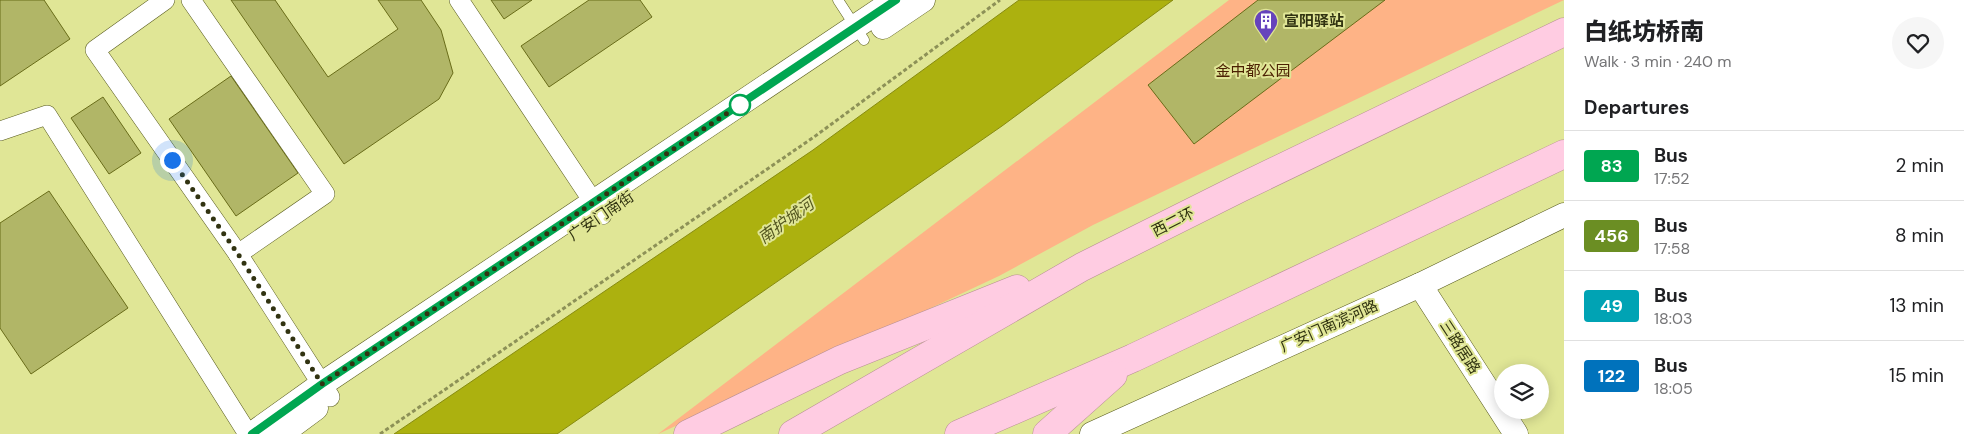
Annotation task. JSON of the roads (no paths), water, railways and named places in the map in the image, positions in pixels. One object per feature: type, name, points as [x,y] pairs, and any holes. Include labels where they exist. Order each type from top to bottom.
[{"type":"highway","name":"西二环","points":[[793,434],[1082,267],[1240,188],[1564,32]]},
{"type":"highway","points":[[959,434],[1133,358],[1564,154]]},
{"type":"highway","points":[[688,434],[840,360],[1001,294],[1082,267]]},
{"type":"highway","points":[[1047,434],[1133,358]]},
{"type":"street","points":[[164,0],[95,50],[238,254],[326,390]]},
{"type":"street","points":[[191,0],[325,194],[238,254]]},
{"type":"street","points":[[459,0],[598,208]]},
{"type":"street","name":"广安门南街","points":[[860,34],[896,0]]},
{"type":"street","name":"广安门南街","points":[[250,434],[326,390],[860,34],[923,0]]},
{"type":"street","points":[[0,131],[47,115],[250,434]]},
{"type":"street","name":"广安门南滨河路","points":[[1092,434],[1420,285],[1564,215]]},
{"type":"street","name":"三路居路","points":[[1420,285],[1516,434]]},
{"type":"street","name":"广安门南街","points":[[281,434],[326,390]]},
{"type":"lane","points":[[838,0],[860,34]]},
{"type":"water","name":"南护城河","points":[[1019,0],[1173,0],[1002,126],[557,434],[394,434],[813,150]]},
{"type":"place","name":"宣阳驿站","points":[[1266,42]]},
{"type":"park label","name":"金中都公园","points":[[1253,71]]}]
